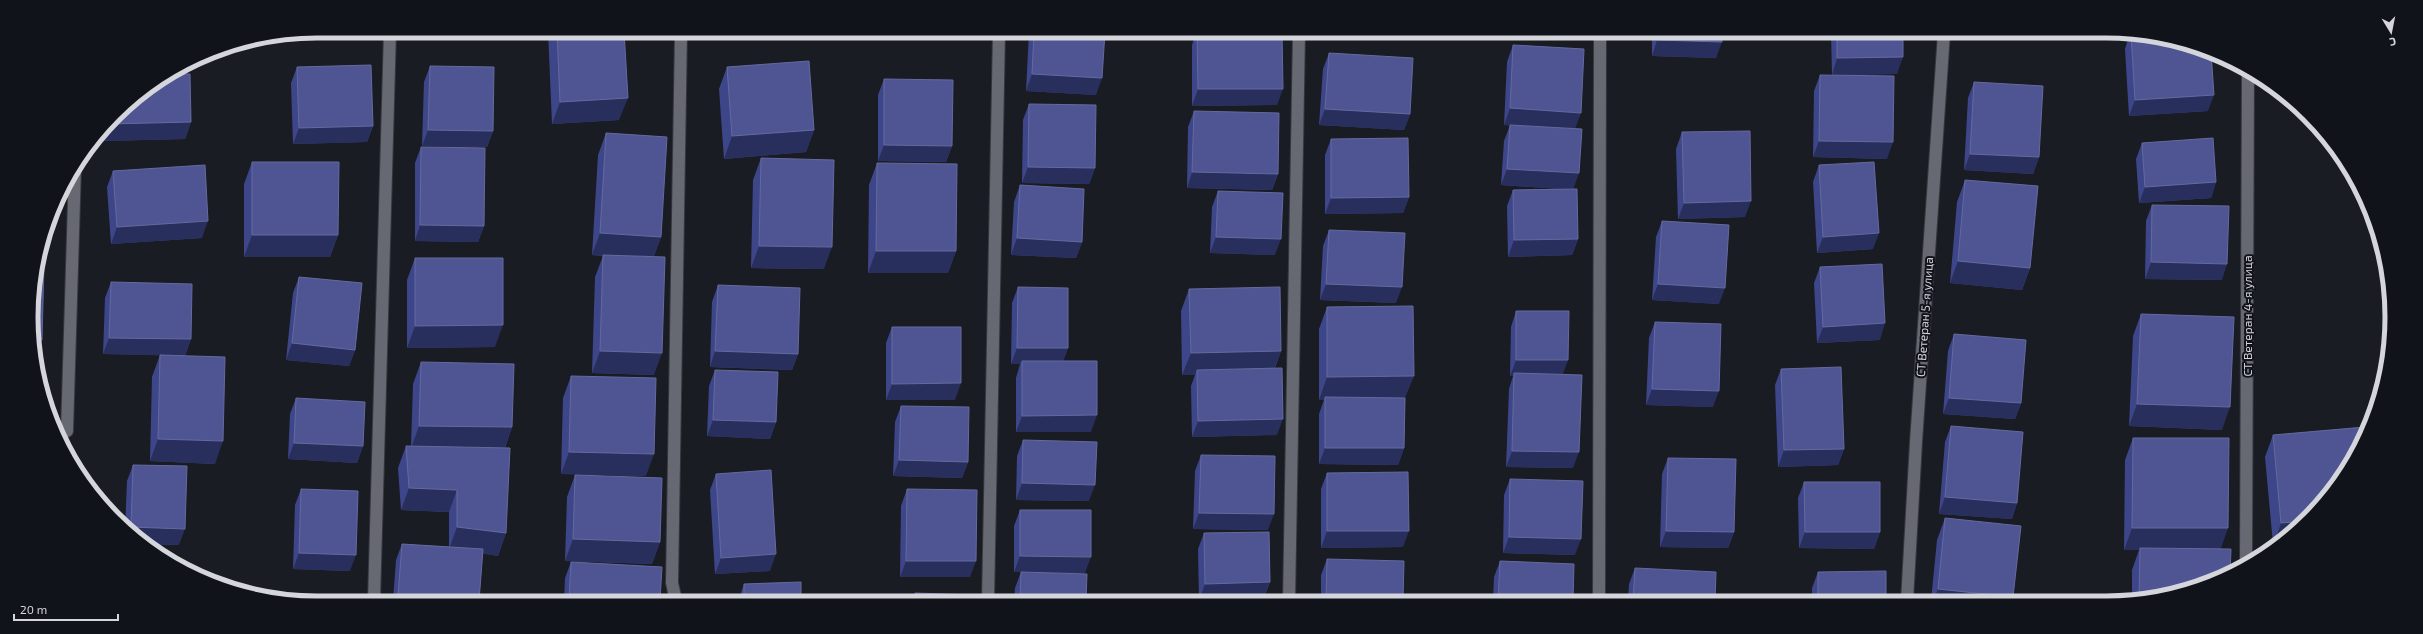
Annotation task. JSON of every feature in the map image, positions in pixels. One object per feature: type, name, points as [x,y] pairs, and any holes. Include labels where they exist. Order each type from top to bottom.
[{"type":"street","points":[[374,596],[390,38]]},
{"type":"street","points":[[675,596],[672,583],[681,38]]},
{"type":"street","points":[[988,596],[999,38]]},
{"type":"street","points":[[1289,596],[1298,38]]},
{"type":"street","points":[[1599,596],[1600,38]]},
{"type":"street","name":"СТ Ветеран 5-я улица","points":[[1907,596],[1916,442],[1944,38]]},
{"type":"street","name":"СТ Ветеран 4-я улица","points":[[2246,559],[2248,76]]},
{"type":"street","points":[[67,431],[74,180]]},
{"type":"building","points":[[557,38],[624,38],[628,98],[560,102]]},
{"type":"building","points":[[1034,38],[1105,38],[1102,78],[1032,74]]},
{"type":"building","points":[[1197,38],[1282,38],[1283,89],[1198,89]]},
{"type":"building","points":[[1657,38],[1722,38],[1722,42],[1657,40]]},
{"type":"building","points":[[1837,38],[1903,38],[1903,57],[1837,58]]},
{"type":"building","points":[[2131,39],[2160,43],[2211,58],[2214,95],[2135,100]]},
{"type":"building","points":[[1513,45],[1584,49],[1581,113],[1510,108]]},
{"type":"building","points":[[1329,53],[1413,58],[1410,114],[1325,109]]},
{"type":"building","points":[[809,61],[814,130],[732,136],[727,67]]},
{"type":"building","points":[[371,65],[373,126],[299,128],[297,67]]},
{"type":"building","points":[[430,66],[494,67],[493,131],[428,130]]},
{"type":"building","points":[[179,74],[190,74],[191,122],[116,124],[133,107]]},
{"type":"building","points":[[1820,75],[1894,76],[1893,142],[1819,141]]},
{"type":"building","points":[[884,79],[953,80],[952,146],[884,145]]},
{"type":"building","points":[[1974,82],[2043,86],[2039,157],[1970,154]]},
{"type":"building","points":[[1029,104],[1096,105],[1095,168],[1028,167]]},
{"type":"building","points":[[1194,111],[1279,113],[1278,174],[1192,172]]},
{"type":"building","points":[[1510,125],[1582,129],[1579,173],[1507,169]]},
{"type":"building","points":[[1750,131],[1751,201],[1684,203],[1682,132]]},
{"type":"building","points":[[606,133],[667,137],[661,237],[600,233]]},
{"type":"building","points":[[1408,138],[1409,197],[1331,198],[1331,139]]},
{"type":"building","points":[[2213,138],[2216,182],[2145,187],[2142,143]]},
{"type":"building","points":[[421,147],[485,148],[484,226],[420,225]]},
{"type":"building","points":[[761,158],[834,160],[832,247],[759,246]]},
{"type":"building","points":[[252,162],[339,162],[338,235],[252,235]]},
{"type":"building","points":[[1874,162],[1879,233],[1823,237],[1819,165]]},
{"type":"building","points":[[877,163],[957,164],[956,251],[876,251]]},
{"type":"building","points":[[205,165],[208,221],[117,227],[113,171]]},
{"type":"building","points":[[1965,180],[2038,186],[2030,268],[1958,261]]},
{"type":"building","points":[[1020,185],[1084,189],[1082,242],[1017,238]]},
{"type":"building","points":[[1577,189],[1578,239],[1514,240],[1513,190]]},
{"type":"building","points":[[1218,191],[1283,193],[1281,239],[1216,237]]},
{"type":"building","points":[[2152,205],[2229,206],[2227,264],[2151,262]]},
{"type":"building","points":[[1662,221],[1729,225],[1725,288],[1658,284]]},
{"type":"building","points":[[1329,230],[1405,233],[1402,287],[1326,284]]},
{"type":"building","points":[[603,255],[665,257],[662,353],[600,351]]},
{"type":"building","points":[[415,258],[503,258],[503,325],[415,326]]},
{"type":"building","points":[[44,264],[42,340],[39,340],[38,317],[40,281]]},
{"type":"building","points":[[1882,264],[1885,323],[1823,327],[1820,267]]},
{"type":"building","points":[[299,277],[362,283],[355,350],[292,343]]},
{"type":"building","points":[[111,282],[192,284],[191,339],[109,338]]},
{"type":"building","points":[[718,285],[800,288],[798,354],[715,351]]},
{"type":"building","points":[[1018,287],[1068,288],[1068,348],[1017,348]]},
{"type":"building","points":[[1280,287],[1281,351],[1191,353],[1189,289]]},
{"type":"building","points":[[1413,306],[1414,376],[1327,377],[1327,307]]},
{"type":"building","points":[[1516,311],[1569,311],[1568,360],[1516,360]]},
{"type":"building","points":[[2141,314],[2234,317],[2230,407],[2137,404]]},
{"type":"building","points":[[1655,322],[1721,324],[1719,391],[1652,389]]},
{"type":"building","points":[[892,327],[961,327],[961,383],[892,384]]},
{"type":"building","points":[[1954,334],[2026,340],[2021,403],[1949,398]]},
{"type":"building","points":[[160,355],[225,357],[223,441],[158,439]]},
{"type":"building","points":[[1022,361],[1097,361],[1097,415],[1022,416]]},
{"type":"building","points":[[421,362],[514,364],[512,427],[419,426]]},
{"type":"building","points":[[1841,367],[1844,449],[1784,450],[1781,369]]},
{"type":"building","points":[[1282,368],[1283,419],[1198,421],[1197,370]]},
{"type":"building","points":[[715,370],[778,372],[776,422],[713,420]]},
{"type":"building","points":[[1514,373],[1582,375],[1579,452],[1512,451]]},
{"type":"building","points":[[571,376],[656,378],[654,454],[569,452]]},
{"type":"building","points":[[1325,397],[1405,398],[1404,448],[1325,448]]},
{"type":"building","points":[[296,398],[365,402],[363,446],[294,443]]},
{"type":"building","points":[[901,406],[969,407],[968,462],[899,460]]},
{"type":"building","points":[[1951,426],[2023,432],[2017,503],[1945,497]]},
{"type":"building","points":[[2362,427],[2338,472],[2316,501],[2295,522],[2281,523],[2273,435]]},
{"type":"building","points":[[2133,438],[2229,438],[2228,528],[2132,528]]},
{"type":"building","points":[[1023,440],[1097,442],[1095,485],[1022,483]]},
{"type":"building","points":[[406,446],[510,448],[506,533],[457,527],[457,490],[409,488]]},
{"type":"building","points":[[1201,455],[1275,456],[1274,514],[1199,513]]},
{"type":"building","points":[[1668,458],[1736,459],[1734,532],[1666,531]]},
{"type":"building","points":[[133,465],[187,466],[185,529],[133,527],[131,525]]},
{"type":"building","points":[[771,470],[776,554],[721,558],[716,474]]},
{"type":"building","points":[[1408,472],[1409,531],[1327,531],[1327,473]]},
{"type":"building","points":[[575,475],[662,478],[660,542],[573,539]]},
{"type":"building","points":[[1510,479],[1583,481],[1581,539],[1509,537]]},
{"type":"building","points":[[1804,482],[1880,482],[1880,532],[1805,532]]},
{"type":"building","points":[[301,489],[358,491],[356,555],[299,553]]},
{"type":"building","points":[[907,489],[977,490],[976,561],[906,561]]},
{"type":"building","points":[[1020,510],[1091,510],[1091,557],[1020,556]]},
{"type":"building","points":[[1945,518],[2021,526],[2013,596],[1938,589]]},
{"type":"building","points":[[1269,532],[1270,582],[1205,584],[1204,533]]},
{"type":"building","points":[[402,544],[483,549],[479,596],[398,596]]},
{"type":"building","points":[[2140,548],[2231,549],[2230,566],[2213,575],[2160,591],[2139,594]]},
{"type":"building","points":[[1327,559],[1404,561],[1403,596],[1326,596]]},
{"type":"building","points":[[1500,561],[1574,564],[1573,596],[1498,596]]},
{"type":"building","points":[[571,562],[662,567],[660,596],[569,596]]},
{"type":"building","points":[[1635,568],[1716,572],[1715,596],[1633,596]]},
{"type":"building","points":[[1886,571],[1886,596],[1818,596],[1818,572]]},
{"type":"building","points":[[1021,572],[1087,574],[1086,596],[1020,596]]},
{"type":"building","points":[[801,582],[801,596],[744,596],[744,584]]},
{"type":"building","points":[[915,593],[974,595],[974,596],[915,596]]}]
